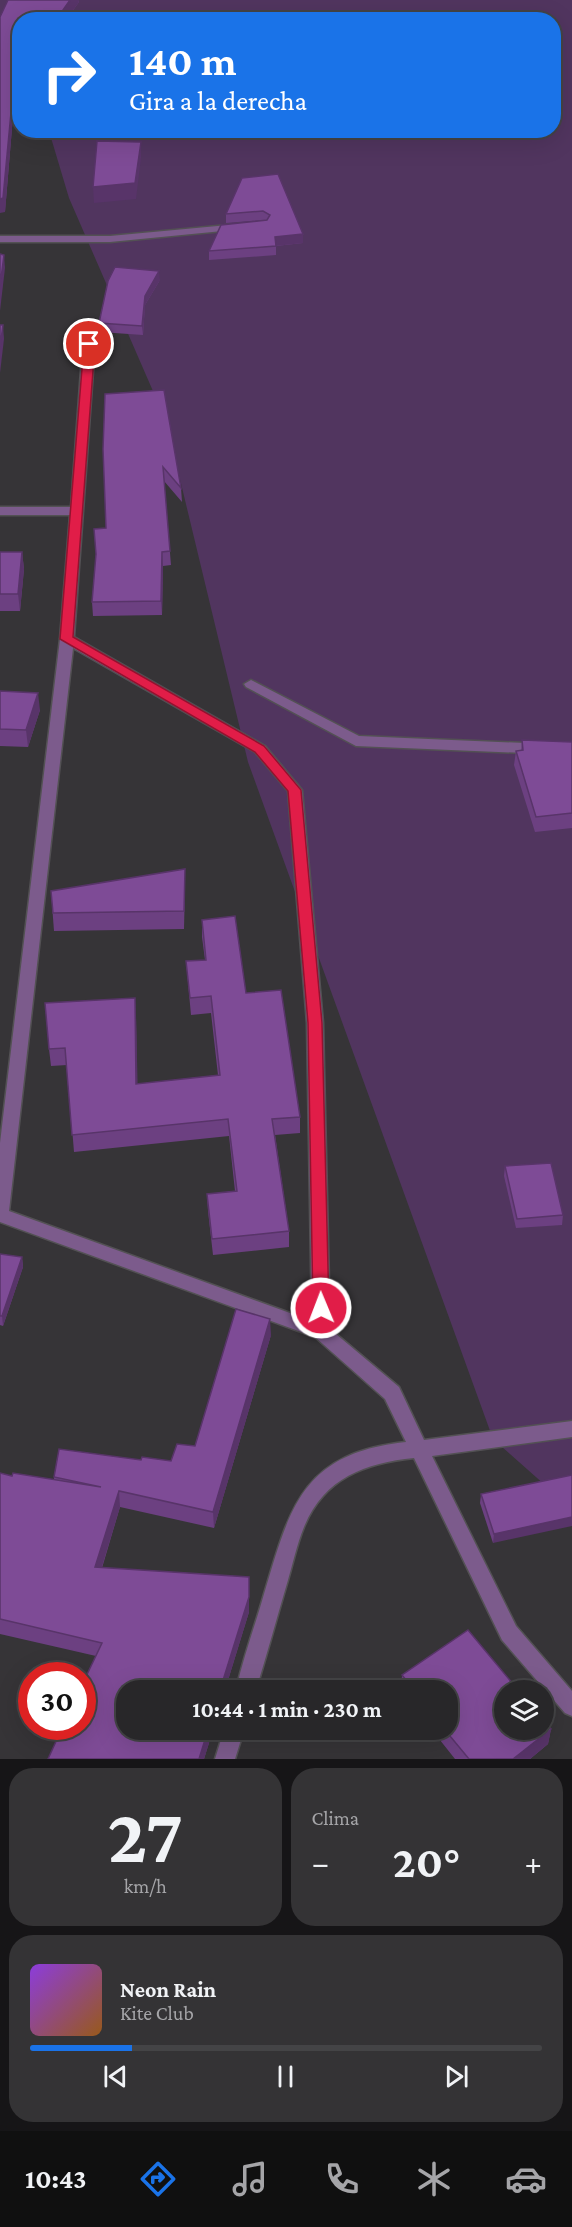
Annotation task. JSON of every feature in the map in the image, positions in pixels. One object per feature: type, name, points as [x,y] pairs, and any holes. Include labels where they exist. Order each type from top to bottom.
[{"type":"street","points":[[0,239],[110,239],[251,226]]},
{"type":"street","points":[[89,344],[66,639],[0,1215],[321,1332],[392,1393],[509,1633],[572,1706]]},
{"type":"street","points":[[0,511],[75,511]]},
{"type":"street","points":[[66,639],[260,749],[295,790],[315,1023],[321,1332]]},
{"type":"street","points":[[250,684],[356,741],[572,750]]},
{"type":"street","points":[[249,1680],[294,1526],[305,1505],[319,1486],[338,1471],[362,1459],[390,1451],[572,1429]]},
{"type":"street","points":[[225,1759],[231,1740]]},
{"type":"shaded area","points":[[0,0],[572,0],[572,1509],[493,1439],[248,762],[166,421],[69,198],[51,138],[561,138],[561,12],[12,12],[12,36],[0,61]]},
{"type":"building","points":[[8,0],[70,0],[62,12],[12,12],[12,102],[3,198],[0,199],[0,17]]},
{"type":"building","points":[[97,141],[141,142],[135,183],[93,187]]},
{"type":"building","points":[[278,174],[303,234],[275,237],[276,246],[209,251],[221,225],[267,220],[270,215],[263,211],[226,214],[242,178]]},
{"type":"building","points":[[0,254],[4,255],[0,286]]},
{"type":"building","points":[[115,267],[159,271],[145,296],[142,326],[99,323],[108,281]]},
{"type":"building","points":[[0,325],[3,325],[0,347]]},
{"type":"building","points":[[164,390],[181,488],[163,467],[170,551],[162,552],[161,601],[92,602],[96,554],[94,529],[106,528],[103,449],[105,394]]},
{"type":"building","points":[[0,552],[22,552],[18,594],[0,594]]},
{"type":"building","points":[[0,691],[38,693],[26,730],[0,729]]},
{"type":"building","points":[[522,740],[572,742],[572,813],[536,817],[516,751],[523,750]]},
{"type":"building","points":[[185,869],[184,911],[53,913],[51,891]]},
{"type":"building","points":[[235,916],[246,993],[281,990],[300,1117],[272,1119],[289,1231],[212,1239],[207,1194],[237,1191],[228,1119],[72,1135],[65,1048],[49,1049],[45,1003],[135,998],[136,1084],[220,1075],[211,996],[190,998],[186,961],[206,960],[202,920]]},
{"type":"building","points":[[551,1163],[563,1215],[517,1219],[505,1166]]},
{"type":"building","points":[[0,1254],[22,1257],[2,1316],[0,1316]]},
{"type":"building","points":[[236,1309],[270,1319],[213,1512],[119,1491],[95,1567],[249,1577],[249,1597],[223,1680],[116,1680],[116,1740],[205,1740],[199,1759],[48,1759],[57,1740],[96,1740],[96,1662],[93,1662],[102,1643],[0,1619],[0,1473],[101,1487],[54,1477],[59,1449],[141,1460],[142,1457],[171,1461],[177,1444],[195,1446]]},
{"type":"building","points":[[572,1475],[572,1517],[494,1534],[481,1494]]},
{"type":"building","points":[[468,1630],[510,1680],[494,1680],[494,1740],[537,1740],[513,1759],[469,1759],[453,1740],[458,1740],[458,1680],[406,1680],[402,1675]]},
{"type":"route","points":[[89,344],[66,639],[260,749],[295,790],[315,1023],[321,1308]]}]
